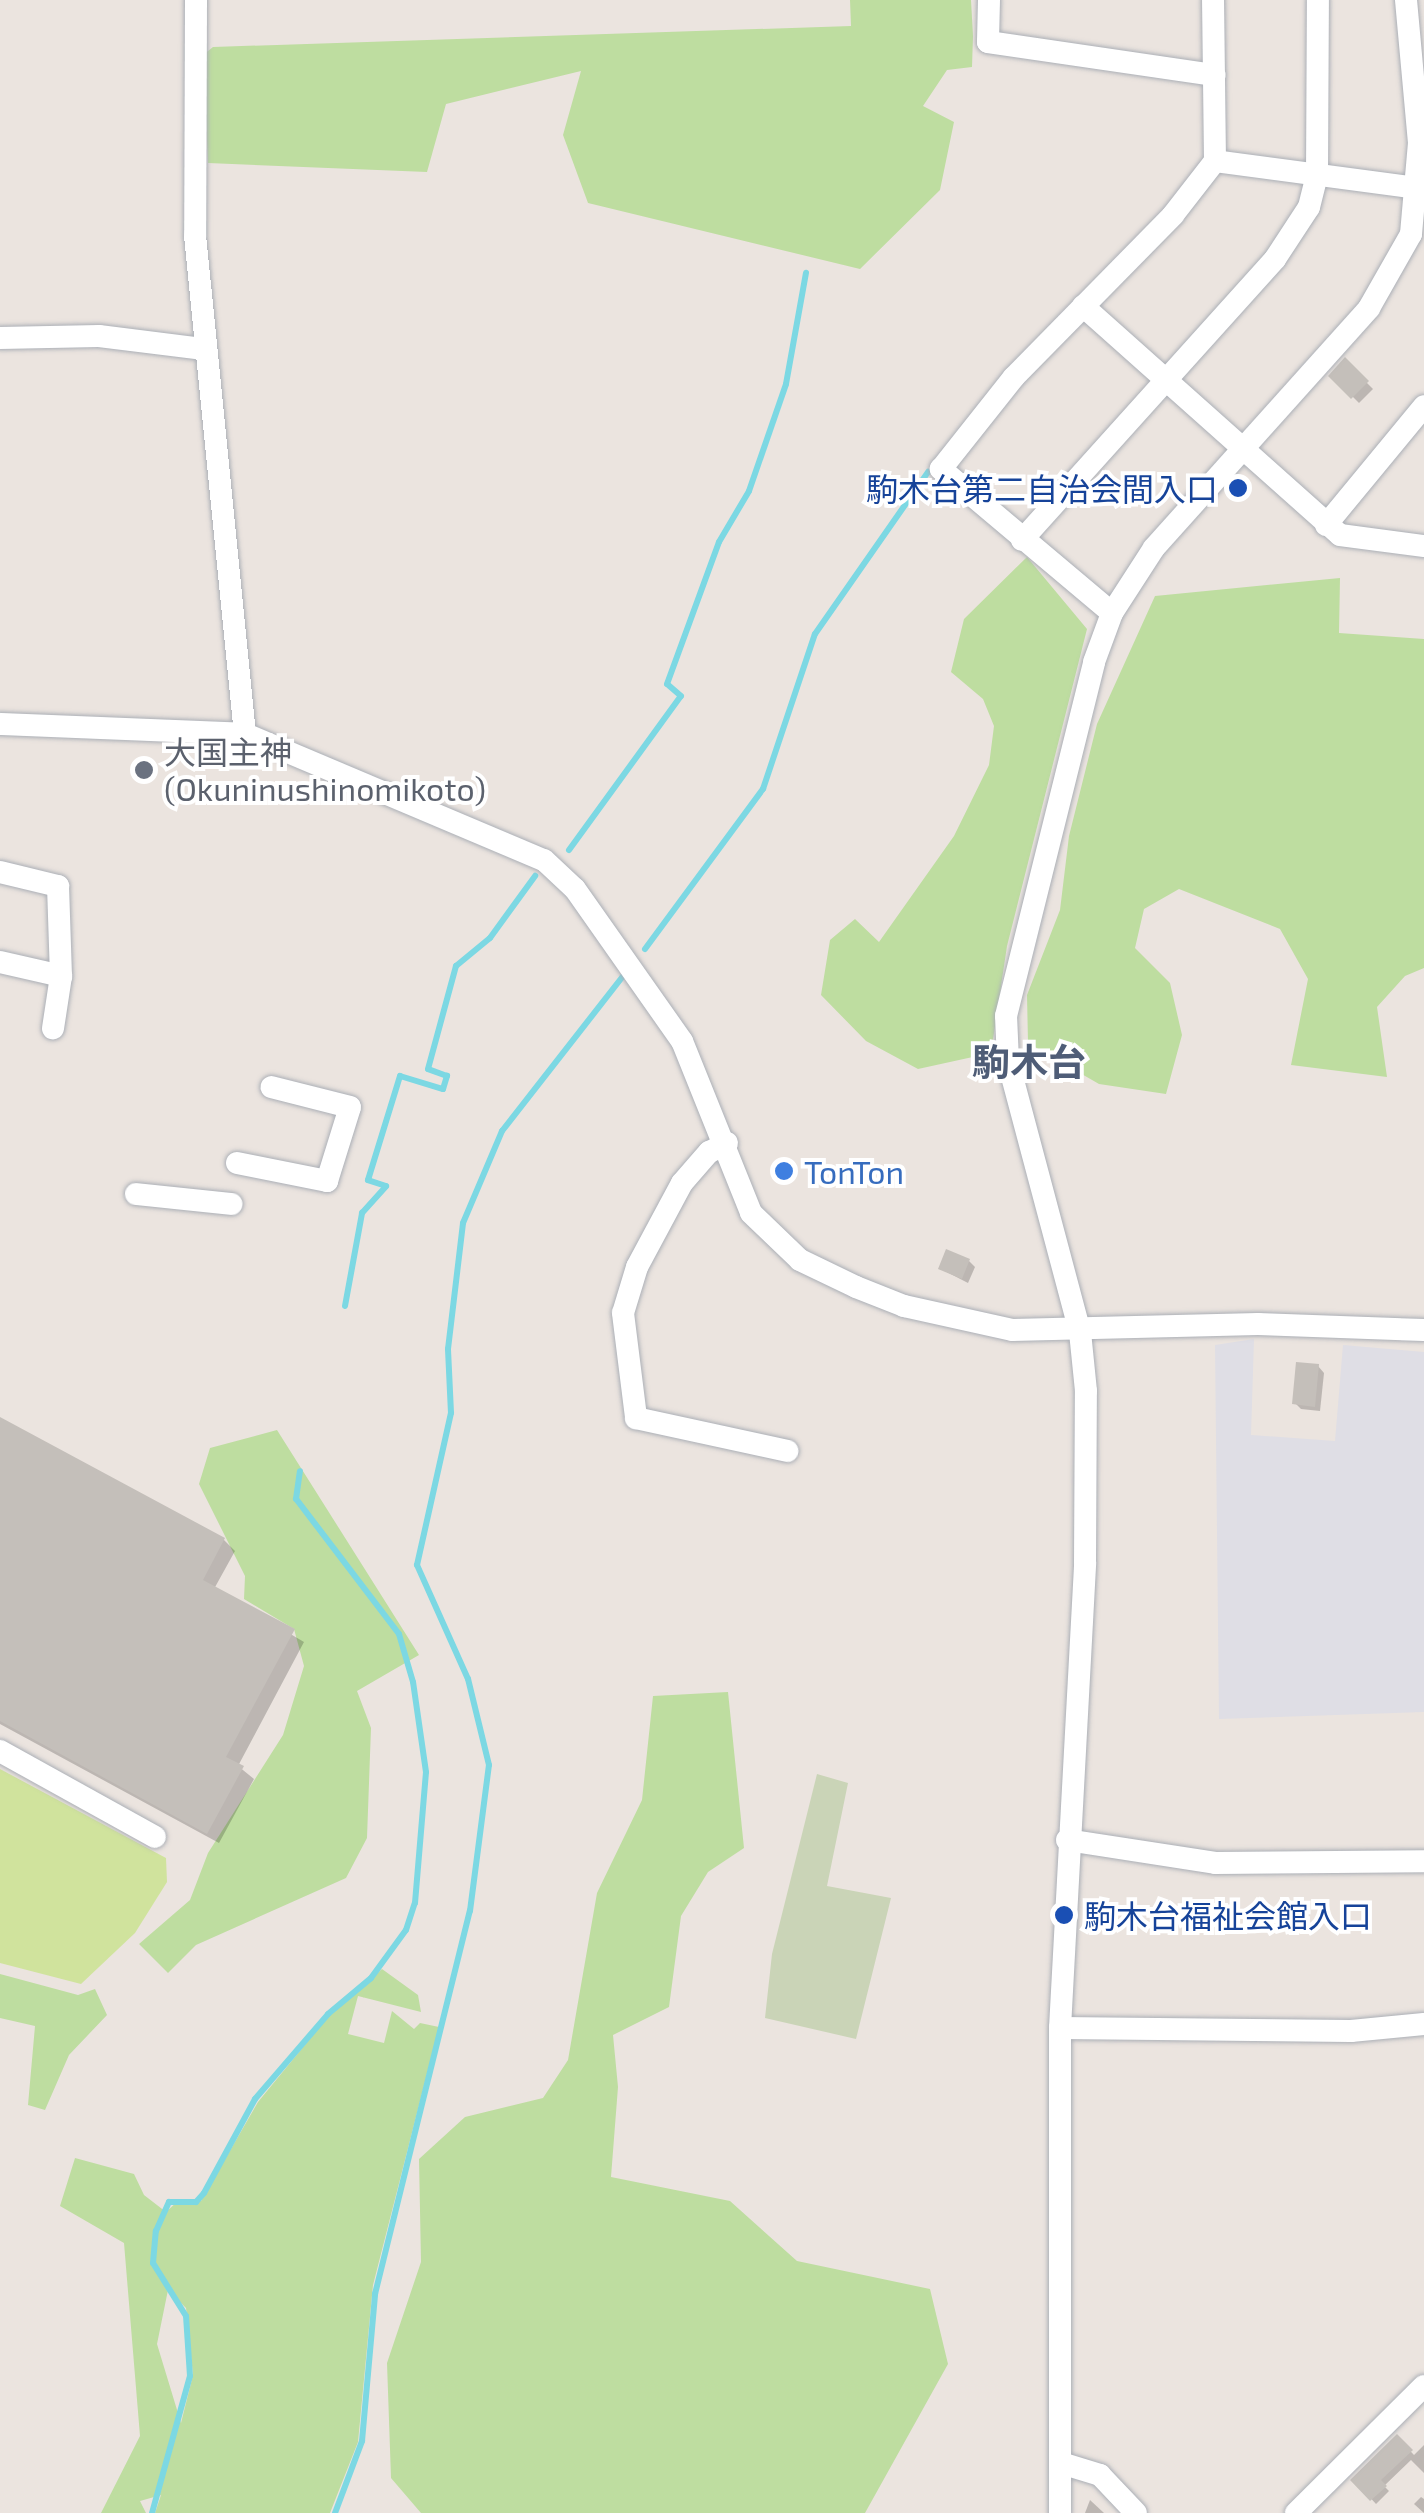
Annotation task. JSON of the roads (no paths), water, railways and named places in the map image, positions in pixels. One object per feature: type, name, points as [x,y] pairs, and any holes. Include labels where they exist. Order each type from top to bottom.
[{"type":"street","points":[[196,0],[195,235],[245,734]]},
{"type":"street","points":[[988,0],[988,42],[1215,75]]},
{"type":"street","points":[[1112,613],[941,469],[1014,377],[1215,161],[1213,0]]},
{"type":"street","points":[[1022,540],[1276,259],[1309,207],[1318,174],[1318,0]]},
{"type":"street","points":[[1060,2513],[1060,2028],[1067,1840],[1085,1563],[1080,1332],[1024,1136],[1008,1061],[1006,1016],[1094,662],[1112,613],[1154,548],[1244,451],[1397,268],[1422,188],[1406,0]]},
{"type":"street","points":[[1215,161],[1422,188]]},
{"type":"street","points":[[1083,306],[1326,524],[1360,542],[1424,546]]},
{"type":"street","points":[[0,338],[99,336],[204,349]]},
{"type":"street","points":[[1326,524],[1424,406]]},
{"type":"street","points":[[0,724],[245,734],[544,860],[575,889],[682,1040],[752,1213],[800,1260],[936,1314],[1012,1330],[1080,1332],[1258,1324],[1424,1330]]},
{"type":"street","points":[[0,872],[58,886],[60,976],[52,1028]]},
{"type":"street","points":[[0,962],[60,976]]},
{"type":"street","points":[[237,1163],[328,1182],[350,1107],[272,1087]]},
{"type":"street","points":[[727,1144],[709,1152],[682,1183],[638,1267],[623,1314],[636,1418],[787,1451]]},
{"type":"street","points":[[136,1194],[231,1204]]},
{"type":"street","points":[[0,1751],[155,1837]]},
{"type":"street","points":[[1067,1840],[1215,1862],[1424,1861]]},
{"type":"street","points":[[1060,2028],[1350,2031],[1424,2024]]},
{"type":"street","points":[[1296,2513],[1424,2386]]},
{"type":"street","points":[[1061,2463],[1100,2475],[1136,2513]]},
{"type":"waterway","points":[[569,850],[681,696],[667,684],[719,542],[749,491],[786,384],[806,273]]},
{"type":"waterway","points":[[645,949],[763,789],[815,634],[928,472]]},
{"type":"waterway","points":[[345,1306],[362,1213],[386,1186],[368,1180],[400,1076],[443,1089],[447,1076],[428,1069],[456,966],[490,938],[535,876]]},
{"type":"waterway","points":[[335,2513],[362,2441],[375,2294],[470,1911],[489,1765],[468,1679],[417,1565],[451,1413],[448,1349],[463,1223],[502,1131],[623,976]]},
{"type":"waterway","points":[[152,2513],[190,2376],[186,2316],[153,2263],[156,2231],[169,2202],[196,2202],[204,2193],[255,2099],[328,2014],[371,1978],[406,1930],[415,1903],[426,1772],[413,1682],[399,1634],[296,1499],[300,1471]]},
{"type":"place","name":"駒木台第二自治会間入口","points":[[1238,488]]},
{"type":"place","name":"大国主神 (Okuninushinomikoto)","points":[[144,770]]},
{"type":"place","name":"TonTon","points":[[784,1171]]},
{"type":"place","name":"駒木台福祉会館入口","points":[[1064,1915]]},
{"type":"district","name":"駒木台","points":[[1029,1062]]}]
